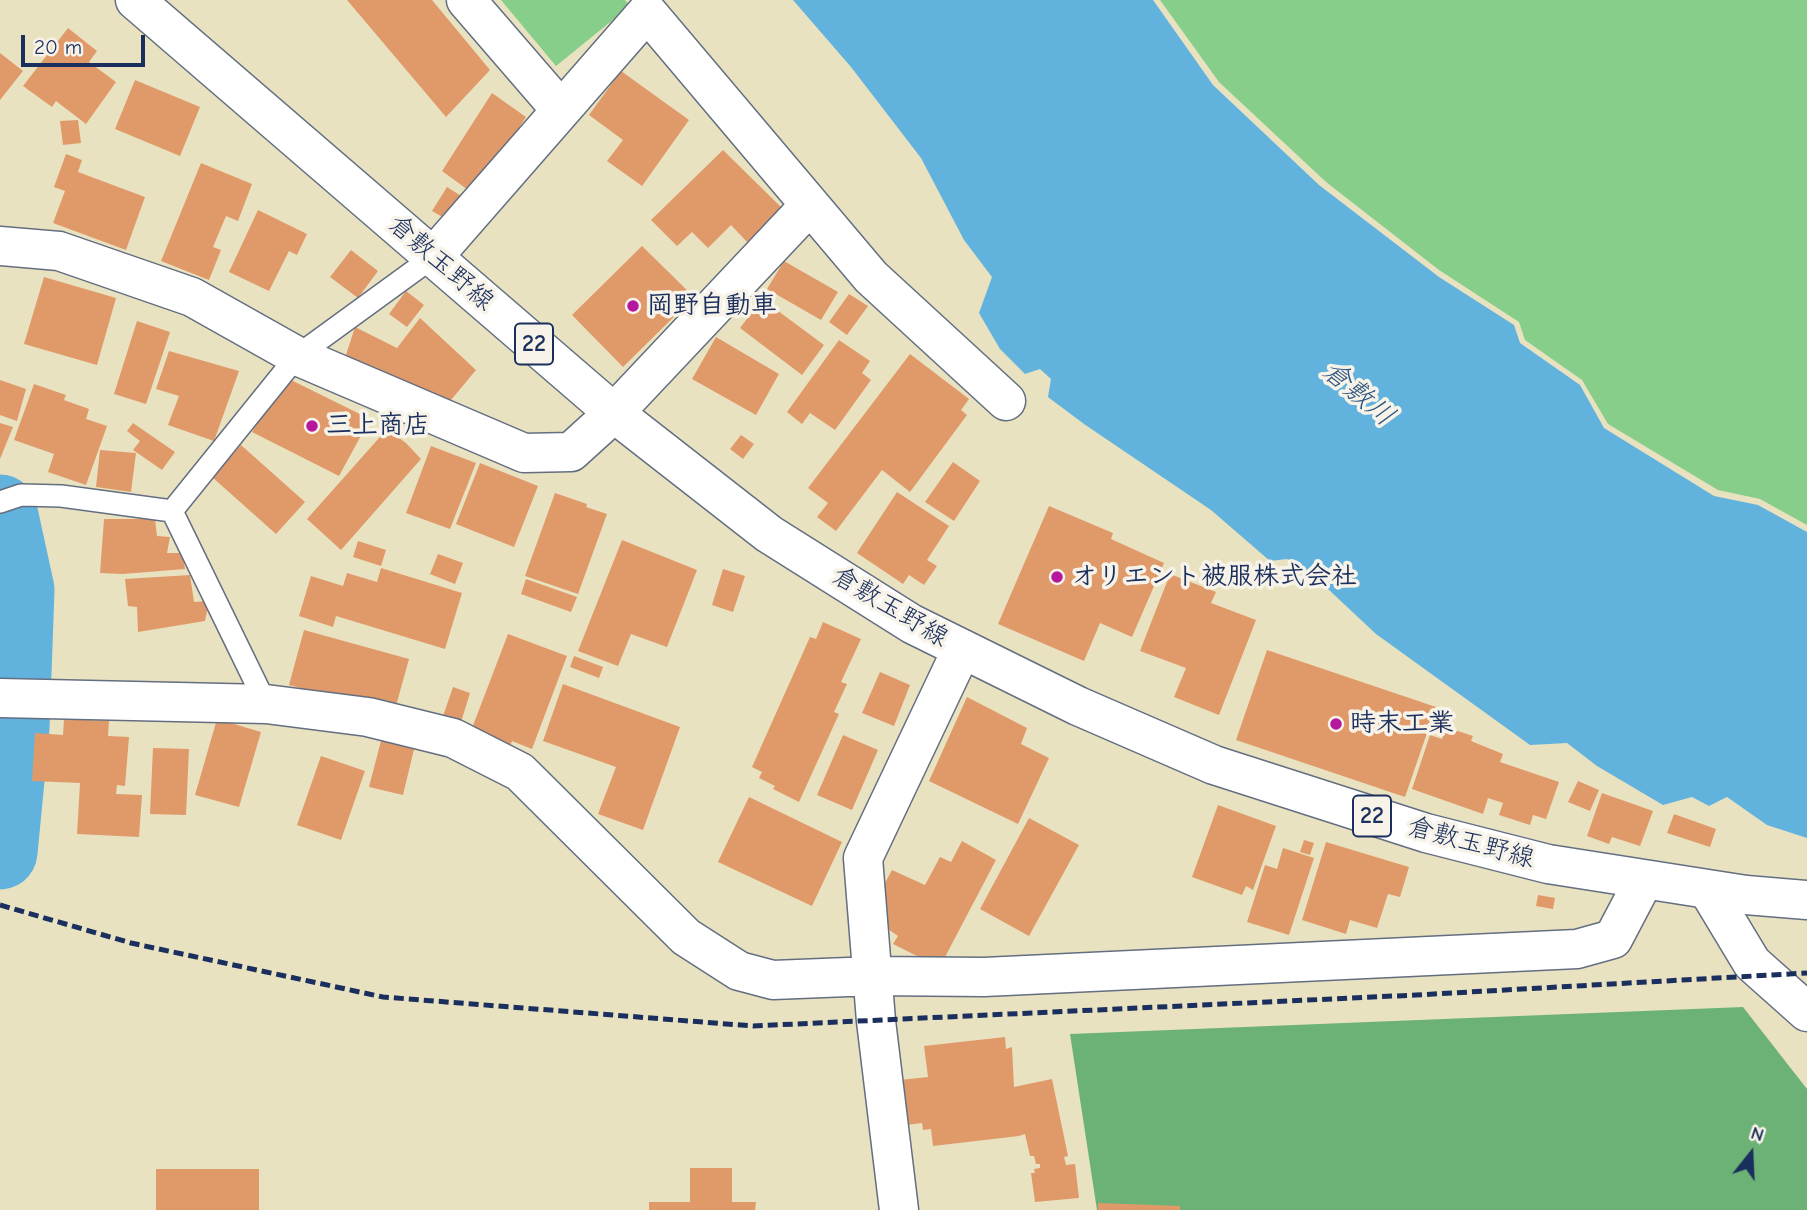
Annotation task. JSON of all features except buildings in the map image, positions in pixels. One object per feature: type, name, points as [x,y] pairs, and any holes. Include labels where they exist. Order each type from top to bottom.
[{"type":"street","name":"倉敷玉野線","points":[[135,0],[614,413],[769,534],[912,624],[1078,706],[1214,765],[1426,833],[1548,864],[1708,890],[1807,900]]},
{"type":"street","points":[[466,0],[561,110]]},
{"type":"street","points":[[433,257],[647,12],[871,277],[1006,401]]},
{"type":"street","points":[[0,246],[59,251],[192,297],[297,356],[524,453],[571,452],[614,413],[810,205]]},
{"type":"street","points":[[899,1210],[876,1021],[863,858],[962,649]]},
{"type":"street","points":[[16,698],[266,704],[368,717],[453,738],[520,772],[687,937],[739,971],[773,980],[873,976],[984,977],[1577,949],[1613,939],[1644,880]]},
{"type":"street","points":[[1708,890],[1752,963],[1807,1012]]},
{"type":"lane","points":[[172,511],[297,356],[433,257]]},
{"type":"lane","points":[[6,500],[21,495],[61,496],[172,511]]},
{"type":"lane","points":[[172,511],[266,704]]},
{"type":"green space","points":[[501,0],[625,0],[630,6],[556,66]]},
{"type":"green space","points":[[1160,0],[1807,0],[1807,525],[1760,499],[1718,490],[1608,424],[1582,380],[1525,340],[1519,322],[1439,270],[1326,182],[1219,82]]},
{"type":"green space","points":[[1743,1007],[1807,1089],[1807,1210],[1097,1210],[1070,1034]]},
{"type":"water","name":"倉敷川","points":[[793,0],[1153,0],[1213,85],[1319,185],[1439,277],[1514,325],[1520,343],[1580,385],[1604,428],[1714,496],[1758,505],[1807,532],[1807,838],[1767,825],[1727,797],[1709,806],[1692,797],[1663,805],[1597,766],[1567,743],[1530,745],[1376,634],[1312,574],[1287,559],[1270,561],[1211,510],[1048,397],[1051,379],[1040,369],[1025,374],[1000,349],[979,313],[992,277],[964,240],[921,158],[851,67]]},
{"type":"waterway","points":[[0,512],[17,590],[12,728],[0,852]]},
{"type":"railway","points":[[0,905],[131,943],[383,997],[753,1026],[1416,995],[1807,973]]},
{"type":"place","name":"岡野自動車","points":[[633,306]]},
{"type":"place","name":"三上商店","points":[[312,426]]},
{"type":"place","name":"オリエント被服株式会社","points":[[1057,577]]},
{"type":"place","name":"時末工業","points":[[1336,724]]}]
